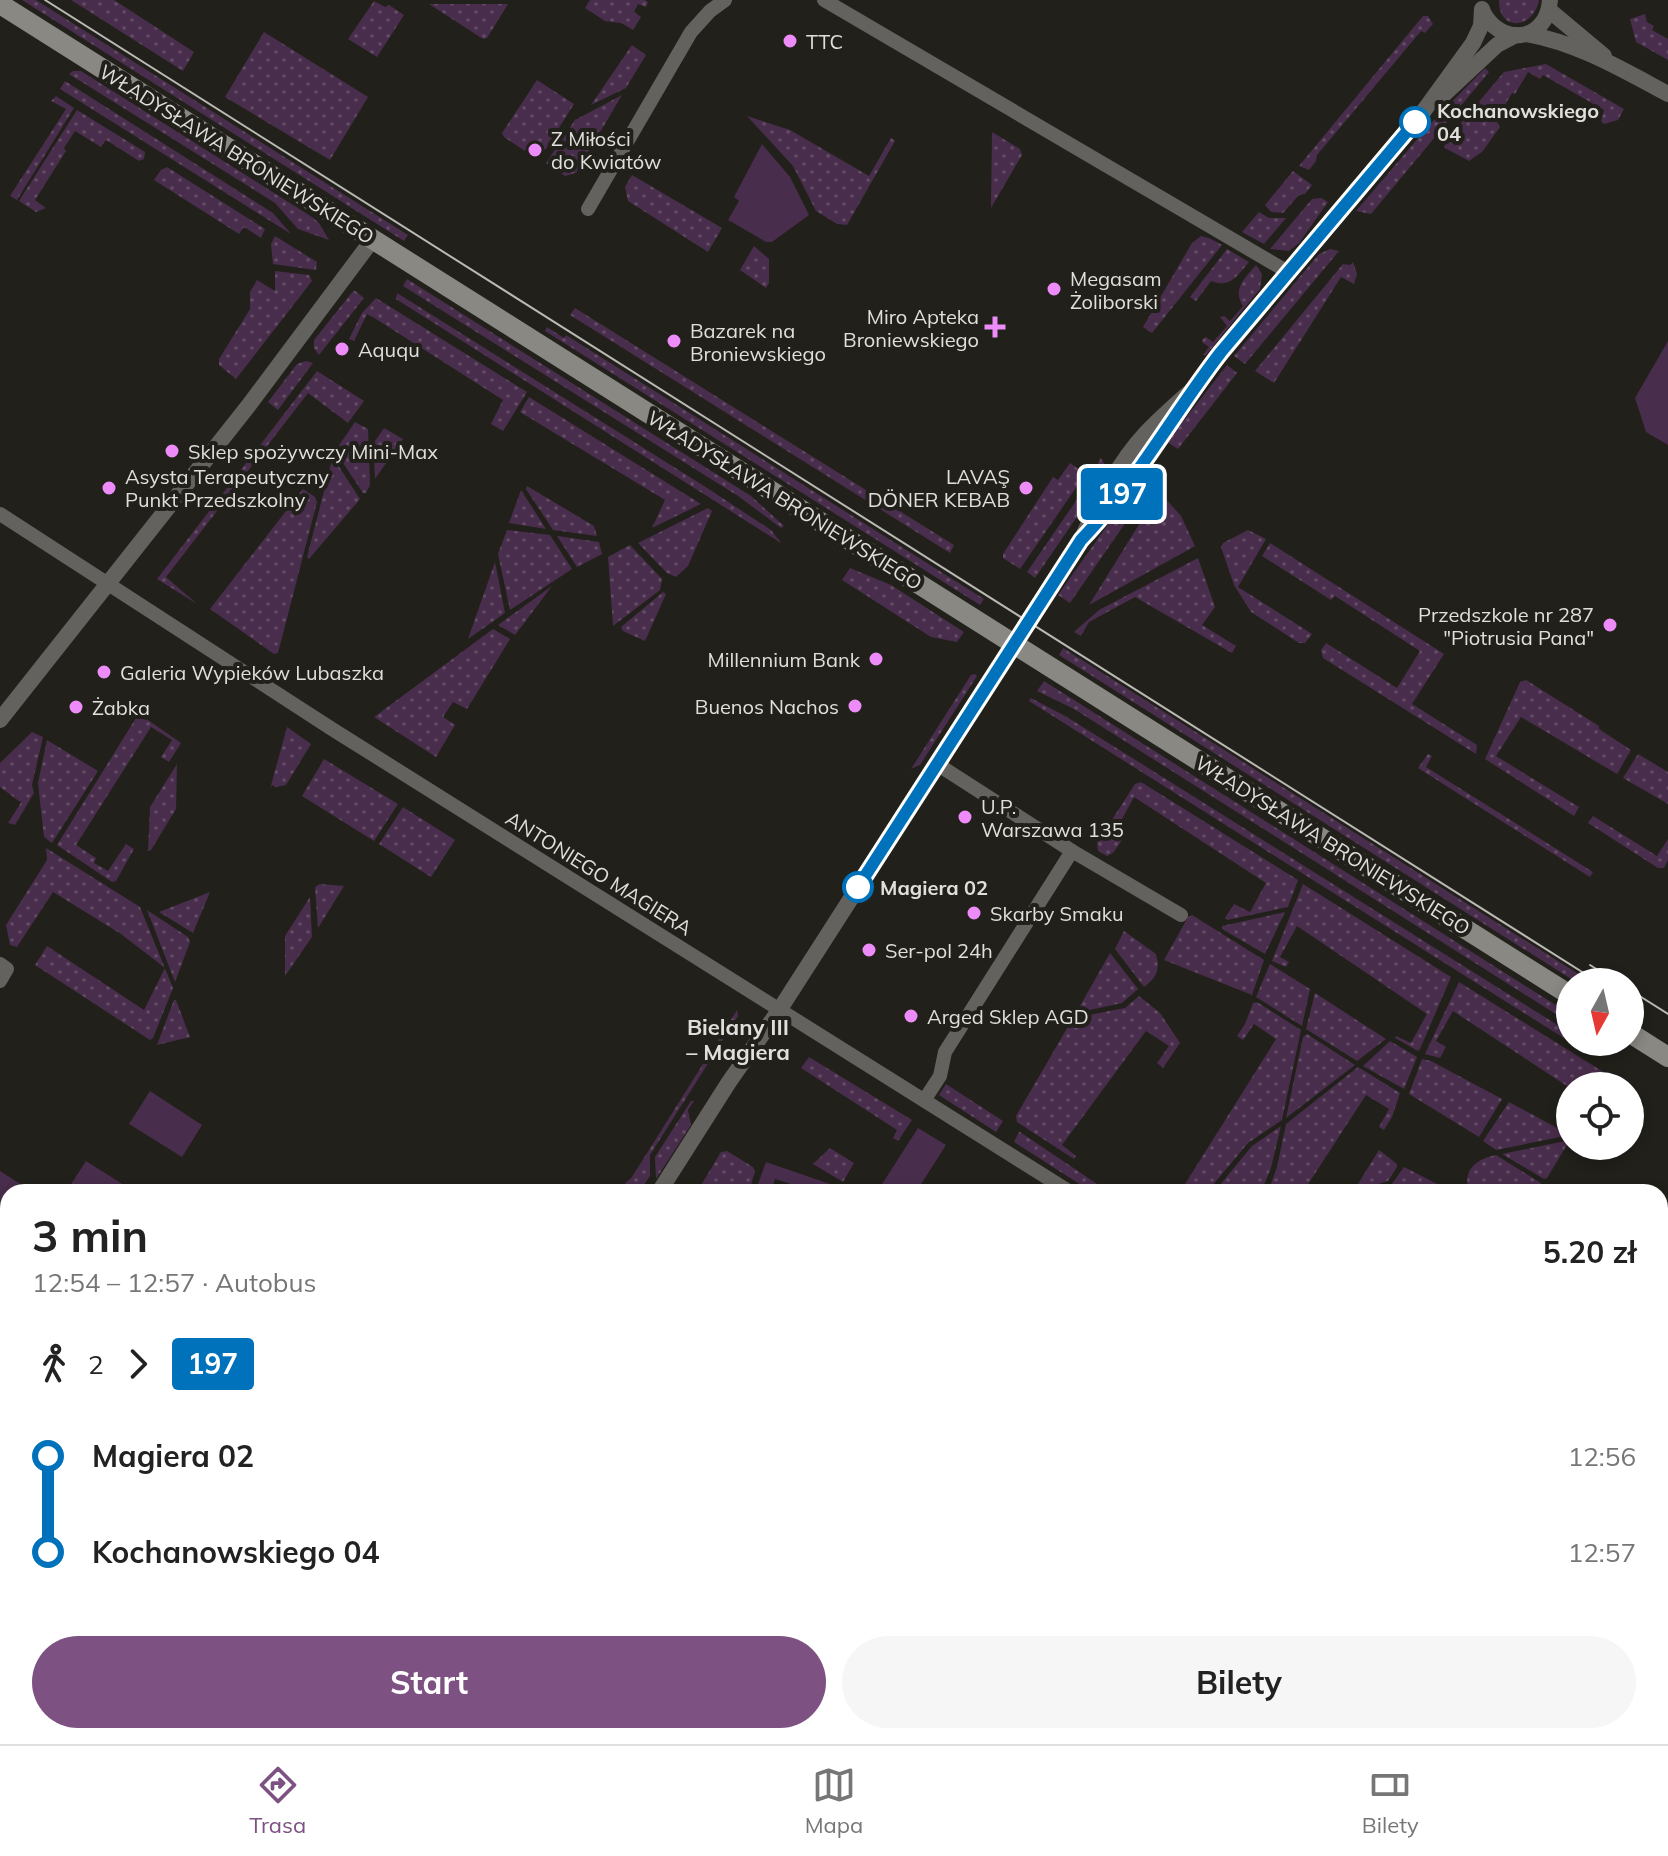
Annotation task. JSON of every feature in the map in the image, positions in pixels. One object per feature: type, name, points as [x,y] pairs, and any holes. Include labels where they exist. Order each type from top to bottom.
[{"type":"main road","name":"WŁADYSŁAWA BRONIEWSKIEGO","points":[[0,4],[1556,986]]},
{"type":"main road","points":[[1644,1042],[1668,1057]]},
{"type":"street","points":[[588,209],[691,32],[725,0]]},
{"type":"street","points":[[824,0],[1288,272]]},
{"type":"street","points":[[1482,5],[1495,29],[1556,40],[1612,63],[1668,94]]},
{"type":"street","points":[[664,1184],[1081,540],[1140,470],[1192,390],[1423,112],[1473,43],[1481,26],[1482,5]]},
{"type":"street","points":[[1423,112],[1446,95],[1497,45],[1541,25],[1550,5],[1612,63]]},
{"type":"street","points":[[0,720],[249,405],[373,239]]},
{"type":"street","name":"ANTONIEGO MAGIERA","points":[[0,514],[666,939],[1058,1184]]},
{"type":"street","points":[[937,764],[1072,851],[1181,915]]},
{"type":"street","points":[[925,1099],[940,1076],[945,1052],[1072,851]]},
{"type":"street","points":[[0,964],[7,969],[0,981]]},
{"type":"shaded area","points":[[22,0],[36,0],[408,235],[404,241]]},
{"type":"shaded area","points":[[71,0],[114,0],[194,52],[183,71]]},
{"type":"shaded area","points":[[590,0],[648,2],[646,7],[638,4],[634,12],[641,17],[633,30],[621,23],[605,21],[585,8]]},
{"type":"shaded area","points":[[1499,0],[1539,0],[1530,17],[1516,23],[1504,18]]},
{"type":"shaded area","points":[[374,1],[385,7],[389,5],[404,15],[377,57],[348,39]]},
{"type":"shaded area","points":[[429,4],[508,4],[487,38],[483,39]]},
{"type":"shaded area","points":[[1645,14],[1647,22],[1654,26],[1652,30],[1668,39],[1668,60],[1636,42],[1630,19]]},
{"type":"shaded area","points":[[1423,16],[1428,16],[1433,24],[1425,33],[1421,31],[1317,155],[1309,170],[1299,166]]},
{"type":"shaded area","points":[[264,32],[368,97],[330,160],[225,97]]},
{"type":"shaded area","points":[[632,45],[646,55],[626,88],[591,105]]},
{"type":"shaded area","points":[[1546,64],[1624,109],[1618,120],[1604,124],[1601,121],[1604,110],[1543,75],[1540,79],[1528,72],[1496,120],[1500,127],[1482,152],[1469,161],[1445,148],[1444,143],[1504,72]]},
{"type":"shaded area","points":[[1485,68],[1489,72],[1371,214],[1356,211],[1432,122]]},
{"type":"shaded area","points":[[81,71],[312,217],[329,240],[298,229],[275,203],[69,74]]},
{"type":"shaded area","points":[[537,80],[574,104],[545,150],[531,142],[525,151],[502,133]]},
{"type":"shaded area","points":[[65,81],[273,213],[291,234],[60,89]]},
{"type":"shaded area","points":[[622,95],[576,173],[565,176],[546,163],[575,120]]},
{"type":"shaded area","points":[[56,96],[74,108],[17,200],[10,196],[66,109],[51,101]]},
{"type":"shaded area","points":[[77,110],[145,152],[144,159],[139,161],[106,140],[101,147],[75,131],[35,200],[46,208],[36,212],[19,201]]},
{"type":"shaded area","points":[[747,116],[790,130],[869,176],[891,138],[895,141],[847,225],[837,224],[816,211],[793,166]]},
{"type":"shaded area","points":[[992,132],[1020,149],[1022,155],[991,208]]},
{"type":"shaded area","points":[[762,144],[790,177],[809,215],[772,242],[766,242],[728,220],[739,201],[734,197]]},
{"type":"shaded area","points":[[167,167],[265,229],[261,238],[244,227],[239,234],[154,180]]},
{"type":"shaded area","points":[[1293,171],[1312,185],[1283,213],[1271,212],[1265,205]]},
{"type":"shaded area","points":[[632,175],[722,228],[708,252],[628,201],[625,187]]},
{"type":"shaded area","points":[[1321,198],[1328,202],[1299,243],[1289,251],[1270,249],[1312,199]]},
{"type":"shaded area","points":[[1259,212],[1269,218],[1286,218],[1264,244],[1242,232]]},
{"type":"shaded area","points":[[275,236],[317,262],[316,270],[273,264],[271,244]]},
{"type":"shaded area","points":[[1201,236],[1222,245],[1152,333],[1143,327],[1192,243]]},
{"type":"shaded area","points":[[754,246],[769,259],[769,283],[766,288],[740,270]]},
{"type":"shaded area","points":[[1227,249],[1249,262],[1228,282],[1211,281],[1196,301],[1190,297]]},
{"type":"shaded area","points":[[1330,249],[1339,251],[1245,364],[1234,356],[1319,254]]},
{"type":"shaded area","points":[[1353,262],[1357,274],[1354,284],[1341,277],[1274,383],[1255,371],[1343,264]]},
{"type":"shaded area","points":[[1256,265],[1262,274],[1260,289],[1203,355],[1209,347],[1202,342],[1203,339],[1206,337],[1213,342],[1227,326],[1220,317],[1224,316],[1230,321],[1243,306],[1239,289]]},
{"type":"shaded area","points":[[275,271],[309,275],[312,281],[236,379],[219,365],[219,359],[250,309],[250,292],[257,280],[275,291]]},
{"type":"shaded area","points":[[407,279],[751,496],[784,526],[781,528],[738,496],[403,286]]},
{"type":"shaded area","points":[[354,290],[364,298],[319,355],[314,348],[314,340]]},
{"type":"shaded area","points":[[397,293],[704,486],[771,530],[781,543],[396,299]]},
{"type":"shaded area","points":[[376,298],[527,392],[503,431],[491,424],[503,400],[376,319],[367,314],[354,341],[349,339],[362,313]]},
{"type":"shaded area","points":[[575,308],[954,545],[950,553],[570,315]]},
{"type":"shaded area","points":[[547,327],[564,338],[566,335],[984,599],[980,605],[545,331]]},
{"type":"shaded area","points":[[1668,341],[1668,445],[1646,432],[1635,398]]},
{"type":"shaded area","points":[[306,361],[313,363],[278,410],[268,402],[297,364]]},
{"type":"shaded area","points":[[1227,365],[1237,373],[1178,449],[1167,442]]},
{"type":"shaded area","points":[[317,371],[364,401],[348,423],[308,393],[166,577],[197,604],[157,579]]},
{"type":"shaded area","points":[[529,397],[701,504],[652,528],[665,500],[520,412]]},
{"type":"shaded area","points":[[355,422],[368,429],[370,485],[366,493],[363,493],[335,451]]},
{"type":"shaded area","points":[[384,428],[403,439],[375,479],[373,444]]},
{"type":"shaded area","points":[[1101,458],[1105,465],[1103,479],[1035,578],[1027,572],[1078,498]]},
{"type":"shaded area","points":[[332,460],[360,499],[309,559],[307,557]]},
{"type":"shaded area","points":[[1070,463],[1084,473],[1082,479],[1020,569],[1003,558],[1003,554],[1053,477],[1058,480]]},
{"type":"shaded area","points":[[527,486],[594,526],[597,536],[553,530]]},
{"type":"shaded area","points":[[1140,488],[1149,489],[1070,603],[1058,595],[1131,492]]},
{"type":"shaded area","points":[[303,489],[317,502],[278,653],[274,654],[210,609]]},
{"type":"shaded area","points":[[521,490],[546,529],[509,523]]},
{"type":"shaded area","points":[[1165,498],[1181,516],[1195,546],[1089,605],[1153,502],[1161,503]]},
{"type":"shaded area","points":[[708,508],[712,511],[688,566],[676,577],[667,573],[638,543]]},
{"type":"shaded area","points":[[507,530],[550,535],[572,569],[510,610],[498,554]]},
{"type":"shaded area","points":[[1248,530],[1266,539],[1238,587],[1312,634],[1305,643],[1299,643],[1251,612],[1234,585],[1221,547]]},
{"type":"shaded area","points":[[557,536],[599,542],[602,554],[577,567]]},
{"type":"shaded area","points":[[1270,543],[1444,654],[1412,704],[1477,745],[1476,754],[1323,658],[1321,650],[1326,643],[1397,688],[1420,651],[1335,596],[1331,600],[1262,556]]},
{"type":"shaded area","points":[[630,545],[662,579],[660,590],[613,626],[608,557]]},
{"type":"shaded area","points":[[1198,558],[1215,607],[1202,625],[1236,646],[1232,653],[1135,597],[1089,622],[1081,636],[1074,632],[1099,610]]},
{"type":"shaded area","points":[[495,562],[505,613],[468,639]]},
{"type":"shaded area","points":[[850,568],[891,585],[964,632],[957,642],[931,637],[842,580]]},
{"type":"shaded area","points":[[552,586],[515,635],[498,625]]},
{"type":"shaded area","points":[[663,592],[666,594],[645,641],[623,631],[621,627]]},
{"type":"shaded area","points":[[493,629],[510,639],[467,709],[453,702],[443,717],[455,725],[436,757],[374,717]]},
{"type":"shaded area","points":[[1063,648],[1569,968],[1556,969],[1059,655]]},
{"type":"shaded area","points":[[971,675],[977,676],[920,765],[911,769]]},
{"type":"shaded area","points":[[1526,680],[1631,750],[1617,774],[1521,717],[1496,756],[1579,807],[1574,816],[1485,759],[1520,682]]},
{"type":"shaded area","points":[[1044,681],[1556,1005],[1556,1014],[1074,709],[1037,691]]},
{"type":"shaded area","points":[[1031,698],[1067,717],[1556,1024],[1556,1033],[1029,701]]},
{"type":"shaded area","points":[[136,718],[148,720],[181,743],[169,762],[161,757],[172,740],[151,727],[76,845],[96,858],[94,863],[108,871],[126,844],[134,849],[116,881],[112,882],[57,845]]},
{"type":"shaded area","points":[[287,727],[311,744],[286,785],[272,785],[270,789]]},
{"type":"shaded area","points":[[32,732],[43,737],[32,785],[34,793],[15,825],[8,823],[22,801],[0,787],[0,763]]},
{"type":"shaded area","points":[[47,740],[98,771],[52,843],[44,837],[38,783]]},
{"type":"shaded area","points":[[1428,754],[1432,756],[1426,767],[1593,872],[1590,877],[1418,768]]},
{"type":"shaded area","points":[[1638,754],[1668,772],[1668,804],[1623,778]]},
{"type":"shaded area","points":[[324,759],[398,804],[374,841],[302,796]]},
{"type":"shaded area","points":[[177,764],[176,809],[148,851],[150,807]]},
{"type":"shaded area","points":[[1141,782],[1298,880],[1288,907],[1227,920],[1225,918],[1234,904],[1250,912],[1266,883],[1134,797],[1117,828],[1127,833],[1113,853],[1107,856],[1098,851],[1097,843],[1135,784]]},
{"type":"shaded area","points":[[403,807],[455,840],[431,877],[379,844]]},
{"type":"shaded area","points":[[1593,816],[1657,856],[1668,839],[1668,860],[1664,868],[1658,868],[1588,823]]},
{"type":"shaded area","points":[[46,848],[140,907],[165,968],[121,934],[53,892],[17,947],[10,945],[6,925],[47,860]]},
{"type":"shaded area","points":[[320,884],[344,886],[318,928],[315,887]]},
{"type":"shaded area","points":[[1303,884],[1451,977],[1418,1051],[1395,1038],[1411,1043],[1427,1014],[1297,926],[1280,957],[1289,962],[1286,967],[1272,961]]},
{"type":"shaded area","points":[[210,892],[193,933],[159,912]]},
{"type":"shaded area","points":[[310,897],[312,937],[285,976],[285,936]]},
{"type":"shaded area","points":[[147,910],[188,937],[190,942],[175,982]]},
{"type":"shaded area","points":[[1285,912],[1265,954],[1222,929],[1222,926]]},
{"type":"shaded area","points":[[1192,915],[1264,960],[1252,995],[1164,960]]},
{"type":"shaded area","points":[[1124,931],[1156,954],[1156,973],[1144,987],[1115,949]]},
{"type":"shaded area","points":[[47,946],[144,1010],[165,968],[173,988],[150,1040],[35,965]]},
{"type":"shaded area","points":[[1110,953],[1138,989],[1122,1003],[1076,1013]]},
{"type":"shaded area","points":[[1270,964],[1310,989],[1302,1026],[1256,997]]},
{"type":"shaded area","points":[[1459,982],[1556,1042],[1556,1056],[1578,1056],[1603,1072],[1556,1072],[1556,1079],[1453,1011],[1436,1041],[1446,1047],[1440,1058],[1425,1054]]},
{"type":"shaded area","points":[[1315,993],[1386,1039],[1357,1061],[1306,1029]]},
{"type":"shaded area","points":[[1139,996],[1160,1013],[1180,1043],[1163,1068],[1157,1063],[1169,1046],[1146,1031],[1062,1145],[1076,1156],[1074,1159],[1017,1122],[1016,1116],[1073,1018],[1125,1008]]},
{"type":"shaded area","points":[[174,1000],[190,1037],[157,1045]]},
{"type":"shaded area","points":[[1257,1002],[1301,1030],[1282,1120],[1248,1143],[1214,1184],[1185,1184],[1276,1039],[1254,1024],[1243,1040],[1237,1036],[1253,1003]]},
{"type":"shaded area","points":[[737,1010],[738,1016],[650,1155],[650,1176],[644,1184],[625,1184],[632,1177]]},
{"type":"shaded area","points":[[1307,1034],[1355,1065],[1286,1118],[1303,1037]]},
{"type":"shaded area","points":[[1390,1041],[1417,1057],[1404,1089],[1363,1066]]},
{"type":"shaded area","points":[[809,1057],[912,1120],[898,1141],[893,1138],[897,1130],[801,1068]]},
{"type":"shaded area","points":[[1422,1059],[1502,1099],[1479,1137],[1409,1094]]},
{"type":"shaded area","points":[[1358,1067],[1400,1093],[1384,1130],[1379,1127],[1389,1109],[1366,1095],[1308,1184],[1271,1184],[1286,1124]]},
{"type":"shaded area","points":[[946,1084],[1003,1121],[996,1132],[939,1095]]},
{"type":"shaded area","points":[[150,1091],[202,1125],[182,1157],[129,1124]]},
{"type":"shaded area","points":[[691,1101],[694,1101],[688,1110],[691,1125],[656,1179],[655,1157]]},
{"type":"shaded area","points":[[1509,1102],[1556,1127],[1556,1138],[1496,1150],[1483,1141]]},
{"type":"shaded area","points":[[1281,1126],[1264,1184],[1221,1184],[1252,1146]]},
{"type":"shaded area","points":[[918,1128],[946,1145],[921,1184],[882,1184]]},
{"type":"shaded area","points":[[1019,1132],[1097,1184],[1080,1184],[1014,1142]]},
{"type":"shaded area","points":[[1556,1143],[1558,1160],[1544,1179],[1502,1154]]},
{"type":"shaded area","points":[[830,1148],[854,1163],[843,1182],[813,1164]]},
{"type":"shaded area","points":[[1379,1150],[1397,1164],[1388,1181],[1358,1184]]},
{"type":"shaded area","points":[[727,1151],[753,1167],[751,1184],[702,1184],[721,1152]]},
{"type":"shaded area","points":[[1496,1155],[1541,1184],[1467,1184],[1472,1167],[1482,1159]]},
{"type":"shaded area","points":[[86,1161],[122,1184],[71,1184]]},
{"type":"shaded area","points":[[766,1162],[830,1184],[791,1184],[775,1179],[773,1184],[758,1184]]},
{"type":"shaded area","points":[[1404,1167],[1437,1184],[1392,1184]]},
{"type":"shaded area","points":[[0,1171],[20,1184],[0,1184]]},
{"type":"tram line","points":[[45,0],[1576,968]]},
{"type":"tram line","points":[[1590,965],[1595,968]]},
{"type":"tram line","points":[[1644,999],[1668,1014]]},
{"type":"bus line","name":"197","points":[[858,887],[1081,540],[1140,470],[1192,390],[1221,352],[1415,122]]},
{"type":"place","name":"TTC","points":[[790,41]]},
{"type":"place","name":"Kochanowskiego 04","points":[[1415,122]]},
{"type":"place","name":"Z Miłości do Kwiatów","points":[[535,150]]},
{"type":"place","name":"Megasam Żoliborski","points":[[1054,289]]},
{"type":"place","name":"Miro Apteka Broniewskiego","points":[[995,327]]},
{"type":"place","name":"Bazarek na Broniewskiego","points":[[674,341]]},
{"type":"place","name":"Aququ","points":[[342,349]]},
{"type":"place","name":"Sklep spożywczy Mini-Max","points":[[172,451]]},
{"type":"place","name":"Asysta Terapeutyczny Punkt Przedszkolny","points":[[109,488]]},
{"type":"place","name":"LAVAŞ DÖNER KEBAB","points":[[1026,488]]},
{"type":"place","name":"Przedszkole nr 287 \"Piotrusia Pana\"","points":[[1610,625]]},
{"type":"place","name":"Millennium Bank","points":[[876,659]]},
{"type":"place","name":"Galeria Wypieków Lubaszka","points":[[104,672]]},
{"type":"place","name":"Buenos Nachos","points":[[855,706]]},
{"type":"place","name":"Żabka","points":[[76,707]]},
{"type":"place","name":"U.P. Warszawa 135","points":[[965,817]]},
{"type":"place","name":"Magiera 02","points":[[858,887]]},
{"type":"place","name":"Skarby Smaku","points":[[974,913]]},
{"type":"place","name":"Ser-pol 24h","points":[[869,950]]},
{"type":"place","name":"Arged Sklep AGD","points":[[911,1016]]},
{"type":"district","name":"Bielany III – Magiera","points":[[738,1040]]}]
